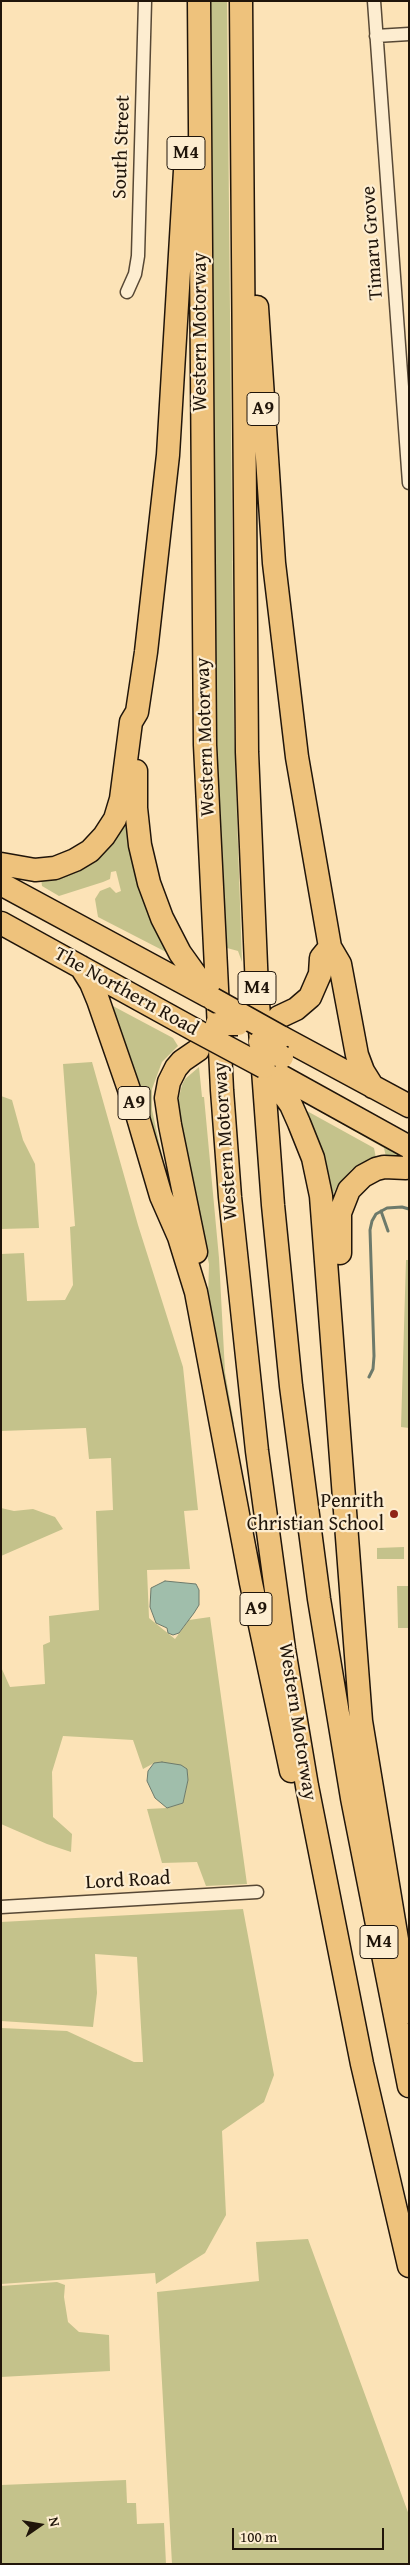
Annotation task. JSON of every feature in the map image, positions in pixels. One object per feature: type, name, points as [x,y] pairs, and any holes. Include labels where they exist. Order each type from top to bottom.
[{"type":"highway","name":"Western Motorway","points":[[241,1],[247,752],[257,989],[273,1205],[291,1386],[320,1608],[352,1798],[409,2086]]},
{"type":"highway","name":"Western Motorway","points":[[200,11],[205,745],[222,1090],[230,1197],[257,1451],[284,1649],[306,1786],[360,2054],[409,2266]]},
{"type":"highway","name":"M4","points":[[1,864],[36,870],[55,868],[90,851],[104,836],[114,819],[121,799],[131,722],[137,712],[146,652],[171,425],[185,193],[188,47],[200,11]]},
{"type":"highway","name":"A9","points":[[242,172],[252,196],[268,488],[278,607],[297,757],[330,947],[340,964],[358,1055],[363,1071],[374,1087]]},
{"type":"highway","name":"M4","points":[[137,712],[141,724],[136,788],[140,845],[149,883],[162,918],[238,1033]]},
{"type":"highway","name":"The Northern Road","points":[[1,884],[157,970],[238,1033]]},
{"type":"highway","name":"The Northern Road","points":[[1,924],[151,1006],[323,1060],[409,1106]]},
{"type":"highway","points":[[196,1292],[198,1264],[170,1125],[166,1098],[169,1082],[182,1061],[238,1033],[296,1009],[310,997],[320,974],[321,958],[330,947]]},
{"type":"highway","name":"A9","points":[[81,967],[91,982],[98,1000],[134,1104],[162,1196],[179,1237],[196,1292],[244,1548],[290,1770],[306,1786]]},
{"type":"highway","points":[[238,1033],[306,1090],[409,1147]]},
{"type":"highway","points":[[238,1033],[307,1140],[321,1196],[356,1668],[371,1786],[376,1802]]},
{"type":"highway","name":"M4","points":[[409,1166],[406,1168],[384,1167],[363,1176],[346,1196],[340,1219],[340,1246],[377,1784],[376,1802],[409,2012]]},
{"type":"street","name":"South Street","points":[[127,292],[135,274],[138,256],[146,1]]},
{"type":"street","name":"Timaru Grove","points":[[374,1],[409,483]]},
{"type":"street","points":[[376,36],[409,34]]},
{"type":"street","name":"Lord Road","points":[[1,1907],[258,1892]]},
{"type":"shaded area","points":[[207,1],[227,1],[234,729],[242,962],[238,951],[227,948],[218,919]]},
{"type":"shaded area","points":[[124,811],[166,952],[98,917],[95,899],[100,891],[110,887],[116,893],[121,891],[116,871],[111,872],[110,879],[59,896],[42,886],[41,879]]},
{"type":"shaded area","points":[[111,1005],[173,1038],[178,1046],[162,1062],[152,1089],[152,1110],[166,1173]]},
{"type":"shaded area","points":[[92,1062],[138,1225],[183,1367],[198,1510],[184,1511],[190,1569],[147,1570],[149,1618],[175,1639],[189,1620],[210,1617],[247,1884],[206,1886],[197,1862],[162,1863],[147,1809],[167,1808],[183,1803],[188,1780],[187,1770],[154,1763],[143,1769],[133,1740],[63,1736],[52,1772],[53,1817],[72,1834],[71,1852],[1,1824],[1,1667],[10,1687],[45,1684],[43,1645],[50,1642],[49,1616],[99,1610],[96,1511],[113,1510],[111,1458],[89,1459],[86,1428],[1,1431],[1,1254],[24,1253],[27,1301],[65,1300],[73,1285],[70,1227],[75,1226],[63,1064]]},
{"type":"shaded area","points":[[199,1067],[202,1097],[204,1097],[219,1258],[225,1372],[234,1424],[230,1426],[208,1299],[209,1264],[180,1124],[178,1101],[185,1079]]},
{"type":"shaded area","points":[[1,1096],[12,1100],[23,1140],[35,1164],[39,1228],[1,1229]]},
{"type":"shaded area","points":[[312,1107],[400,1155],[399,1157],[386,1157],[384,1148]]},
{"type":"shaded area","points":[[307,1111],[374,1148],[376,1158],[352,1169],[337,1186],[331,1199],[304,1112]]},
{"type":"shaded area","points":[[406,1260],[409,1260],[409,1428],[401,1427]]},
{"type":"shaded area","points":[[1,1508],[14,1511],[33,1509],[55,1517],[63,1529],[1,1556]]},
{"type":"shaded area","points":[[404,1547],[404,1559],[377,1559],[377,1548]]},
{"type":"shaded area","points":[[165,1581],[196,1584],[199,1590],[199,1605],[179,1633],[173,1635],[168,1633],[167,1628],[156,1623],[150,1607],[151,1588]]},
{"type":"shaded area","points":[[397,1586],[409,1586],[409,1628],[398,1628]]},
{"type":"shaded area","points":[[162,1762],[181,1765],[187,1769],[188,1780],[183,1803],[167,1808],[155,1798],[147,1781],[148,1771],[154,1763]]},
{"type":"shaded area","points":[[243,1909],[274,2075],[264,2102],[222,2131],[226,2215],[205,2253],[156,2284],[155,2273],[1,2284],[1,2028],[67,2031],[134,2062],[143,2062],[137,1957],[95,1954],[97,1993],[93,2027],[1,2021],[1,1922]]},
{"type":"shaded area","points":[[308,2239],[409,2515],[409,2564],[172,2564],[157,2292],[259,2281],[256,2242]]},
{"type":"shaded area","points":[[57,2282],[65,2285],[64,2297],[68,2322],[79,2332],[109,2335],[110,2371],[1,2377],[1,2286]]},
{"type":"shaded area","points":[[126,2480],[127,2503],[136,2503],[137,2524],[164,2523],[166,2564],[1,2564],[1,2485]]},
{"type":"waterway","points":[[369,1377],[373,1369],[374,1356],[370,1230],[372,1221],[376,1214],[387,1208],[402,1207],[409,1209]]},
{"type":"waterway","points":[[381,1211],[388,1231]]},
{"type":"place","name":"Penrith Christian School","points":[[394,1514]]}]
